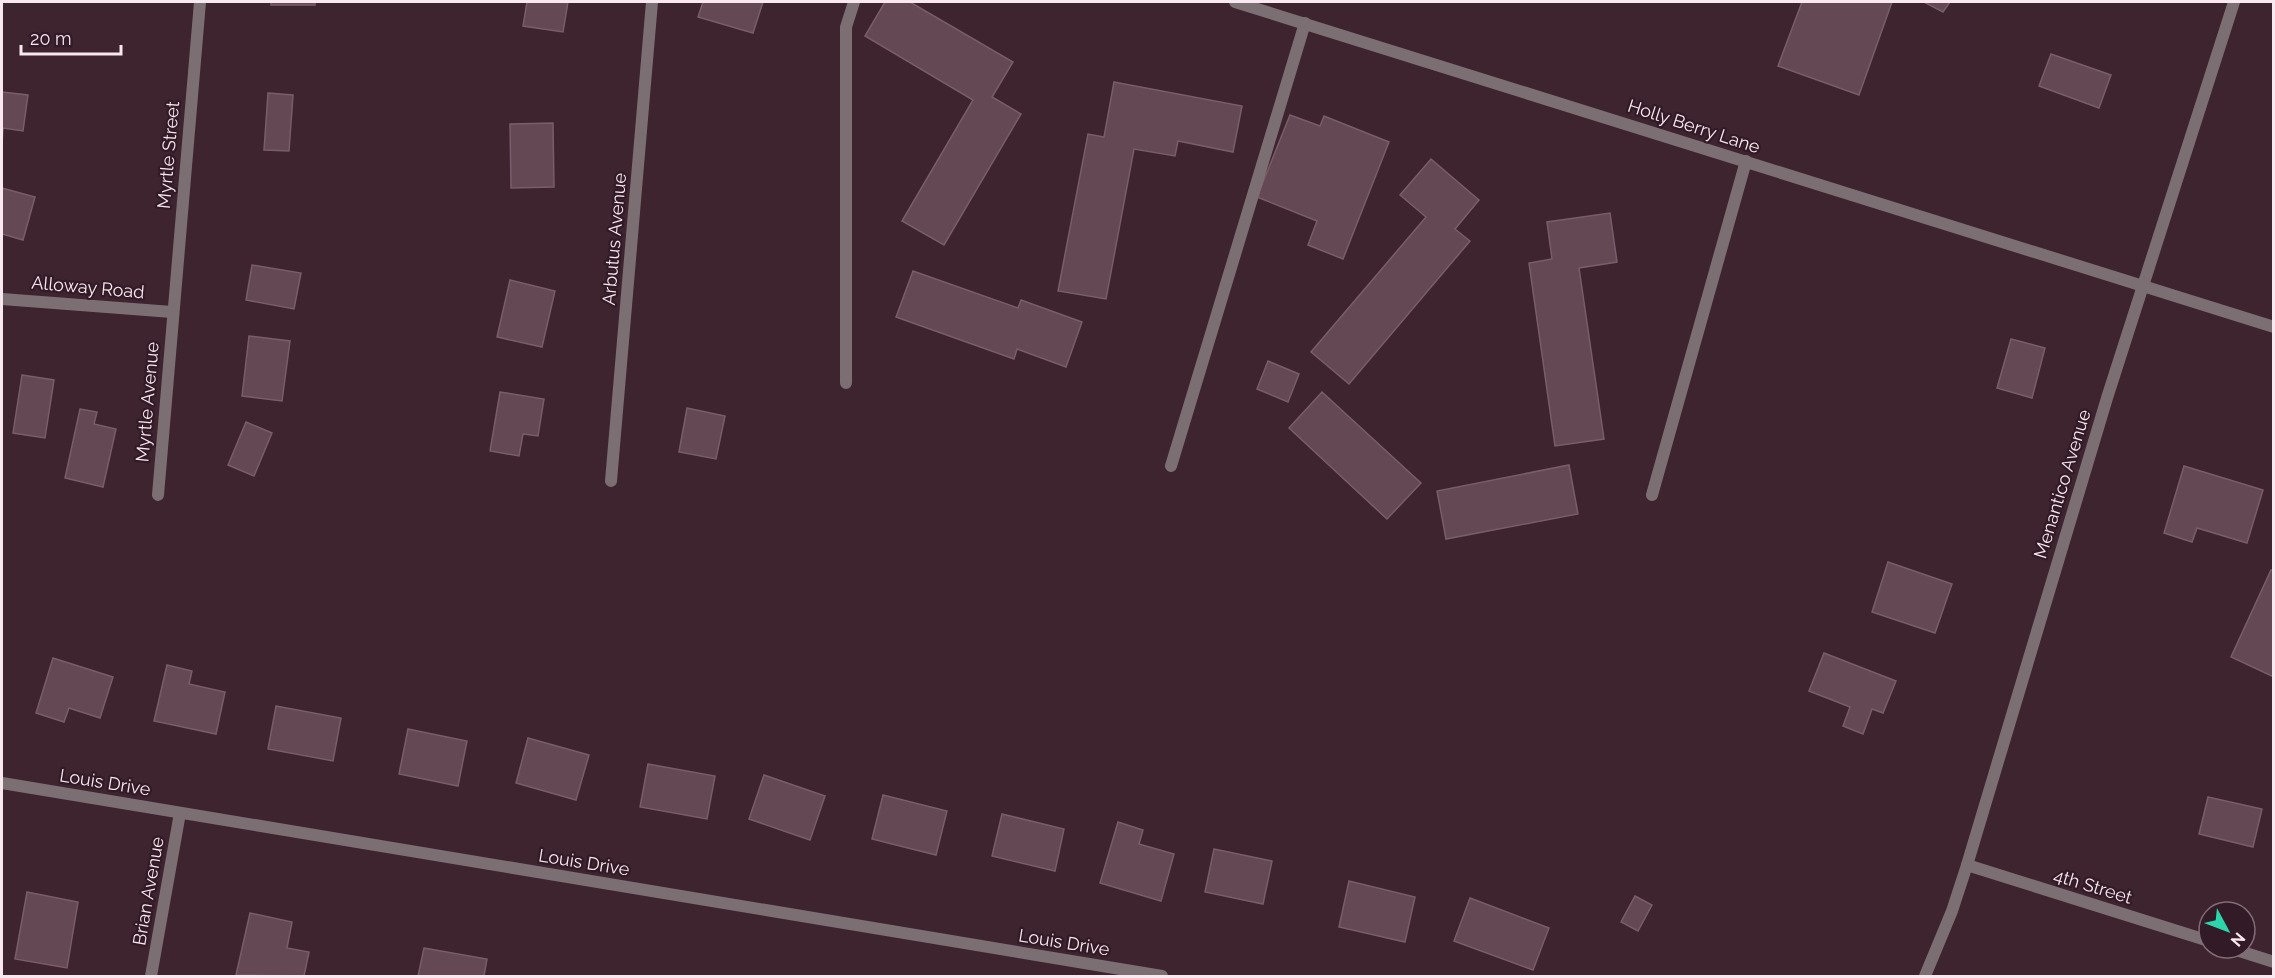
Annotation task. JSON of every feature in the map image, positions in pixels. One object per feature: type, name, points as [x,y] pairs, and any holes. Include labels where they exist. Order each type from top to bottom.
[{"type":"street","name":"Myrtle Street","points":[[172,312],[200,2]]},
{"type":"street","name":"Arbutus Avenue","points":[[611,481],[652,2]]},
{"type":"street","points":[[846,383],[846,27],[854,2]]},
{"type":"street","name":"Holly Berry Lane","points":[[1235,2],[2274,327]]},
{"type":"street","name":"Menantico Avenue","points":[[1925,976],[1952,911],[1967,865],[2107,398],[2234,2]]},
{"type":"street","points":[[1171,466],[1305,23]]},
{"type":"street","points":[[1652,495],[1746,161]]},
{"type":"street","name":"Alloway Road","points":[[2,298],[172,312]]},
{"type":"street","name":"Myrtle Avenue","points":[[158,495],[172,312]]},
{"type":"street","name":"Louis Drive","points":[[2,783],[1162,976]]},
{"type":"street","name":"Brian Avenue","points":[[151,976],[180,813]]},
{"type":"street","name":"4th Street","points":[[1967,865],[2197,938]]},
{"type":"street","points":[[2257,957],[2274,962]]},
{"type":"building","points":[[271,2],[315,2],[315,5],[271,5]]},
{"type":"building","points":[[527,2],[568,2],[563,32],[523,26]]},
{"type":"building","points":[[703,2],[763,2],[753,33],[698,17]]},
{"type":"building","points":[[885,2],[910,2],[1013,62],[992,97],[1021,114],[944,245],[902,221],[973,100],[865,36]]},
{"type":"building","points":[[1802,2],[1892,2],[1859,95],[1778,66]]},
{"type":"building","points":[[1924,2],[1950,2],[1943,12]]},
{"type":"building","points":[[2051,54],[2111,75],[2099,108],[2039,86]]},
{"type":"building","points":[[1114,82],[1242,106],[1233,152],[1178,141],[1175,156],[1134,149],[1106,299],[1058,291],[1088,134],[1104,137]]},
{"type":"building","points":[[2,92],[28,95],[23,131],[3,128],[2,144]]},
{"type":"building","points":[[268,93],[293,95],[289,151],[264,150]]},
{"type":"building","points":[[1290,115],[1320,126],[1324,116],[1389,142],[1343,259],[1308,245],[1317,221],[1257,197]]},
{"type":"building","points":[[553,123],[554,187],[511,188],[510,124]]},
{"type":"building","points":[[1431,159],[1479,200],[1455,229],[1470,241],[1349,384],[1311,352],[1426,217],[1400,195]]},
{"type":"building","points":[[2,188],[35,197],[23,240],[2,234]]},
{"type":"building","points":[[1610,213],[1617,262],[1579,268],[1604,439],[1555,446],[1529,263],[1552,259],[1547,222]]},
{"type":"building","points":[[252,265],[301,273],[294,309],[246,300]]},
{"type":"building","points":[[913,271],[1018,308],[1021,300],[1082,322],[1066,367],[1017,349],[1014,359],[896,317]]},
{"type":"building","points":[[510,280],[555,291],[542,347],[497,337]]},
{"type":"building","points":[[249,336],[290,341],[282,401],[242,396]]},
{"type":"building","points":[[2011,339],[2045,348],[2032,398],[1997,388]]},
{"type":"building","points":[[1268,361],[1299,374],[1288,402],[1257,389]]},
{"type":"building","points":[[22,375],[54,380],[45,438],[13,433]]},
{"type":"building","points":[[500,392],[544,399],[538,436],[523,434],[519,456],[490,451]]},
{"type":"building","points":[[1322,392],[1421,483],[1387,519],[1289,428]]},
{"type":"building","points":[[687,408],[725,416],[716,459],[679,452]]},
{"type":"building","points":[[80,409],[97,412],[94,424],[116,429],[103,487],[65,478]]},
{"type":"building","points":[[246,422],[272,433],[254,476],[228,465]]},
{"type":"building","points":[[1569,465],[1578,514],[1446,539],[1437,491]]},
{"type":"building","points":[[2184,466],[2263,490],[2247,543],[2197,528],[2192,542],[2164,533]]},
{"type":"building","points":[[1888,562],[1952,584],[1935,633],[1872,612]]},
{"type":"building","points":[[2271,570],[2274,571],[2274,677],[2231,657]]},
{"type":"building","points":[[1824,653],[1896,681],[1883,713],[1872,709],[1863,734],[1843,726],[1850,707],[1809,691]]},
{"type":"building","points":[[53,658],[113,677],[100,718],[69,708],[64,722],[36,713]]},
{"type":"building","points":[[167,665],[192,671],[189,684],[225,692],[216,734],[154,721]]},
{"type":"building","points":[[276,706],[341,718],[333,761],[268,749]]},
{"type":"building","points":[[408,729],[467,741],[458,786],[399,774]]},
{"type":"building","points":[[528,738],[589,755],[576,800],[516,783]]},
{"type":"building","points":[[648,764],[715,776],[707,819],[640,807]]},
{"type":"building","points":[[764,775],[825,796],[810,840],[749,819]]},
{"type":"building","points":[[883,795],[947,811],[936,855],[872,839]]},
{"type":"building","points":[[2208,797],[2262,809],[2253,847],[2199,834]]},
{"type":"building","points":[[1002,814],[1064,829],[1055,871],[992,856]]},
{"type":"building","points":[[1118,822],[1143,830],[1139,844],[1174,854],[1161,901],[1100,883]]},
{"type":"building","points":[[1214,849],[1272,861],[1263,904],[1205,892]]},
{"type":"building","points":[[1349,881],[1415,897],[1405,942],[1339,927]]},
{"type":"building","points":[[27,892],[78,902],[67,968],[15,959]]},
{"type":"building","points":[[1635,896],[1652,905],[1638,931],[1621,922]]},
{"type":"building","points":[[1470,898],[1549,928],[1533,970],[1454,941]]},
{"type":"building","points":[[250,913],[292,922],[287,948],[309,952],[304,976],[236,975]]},
{"type":"building","points":[[424,948],[487,959],[484,976],[418,976]]}]
